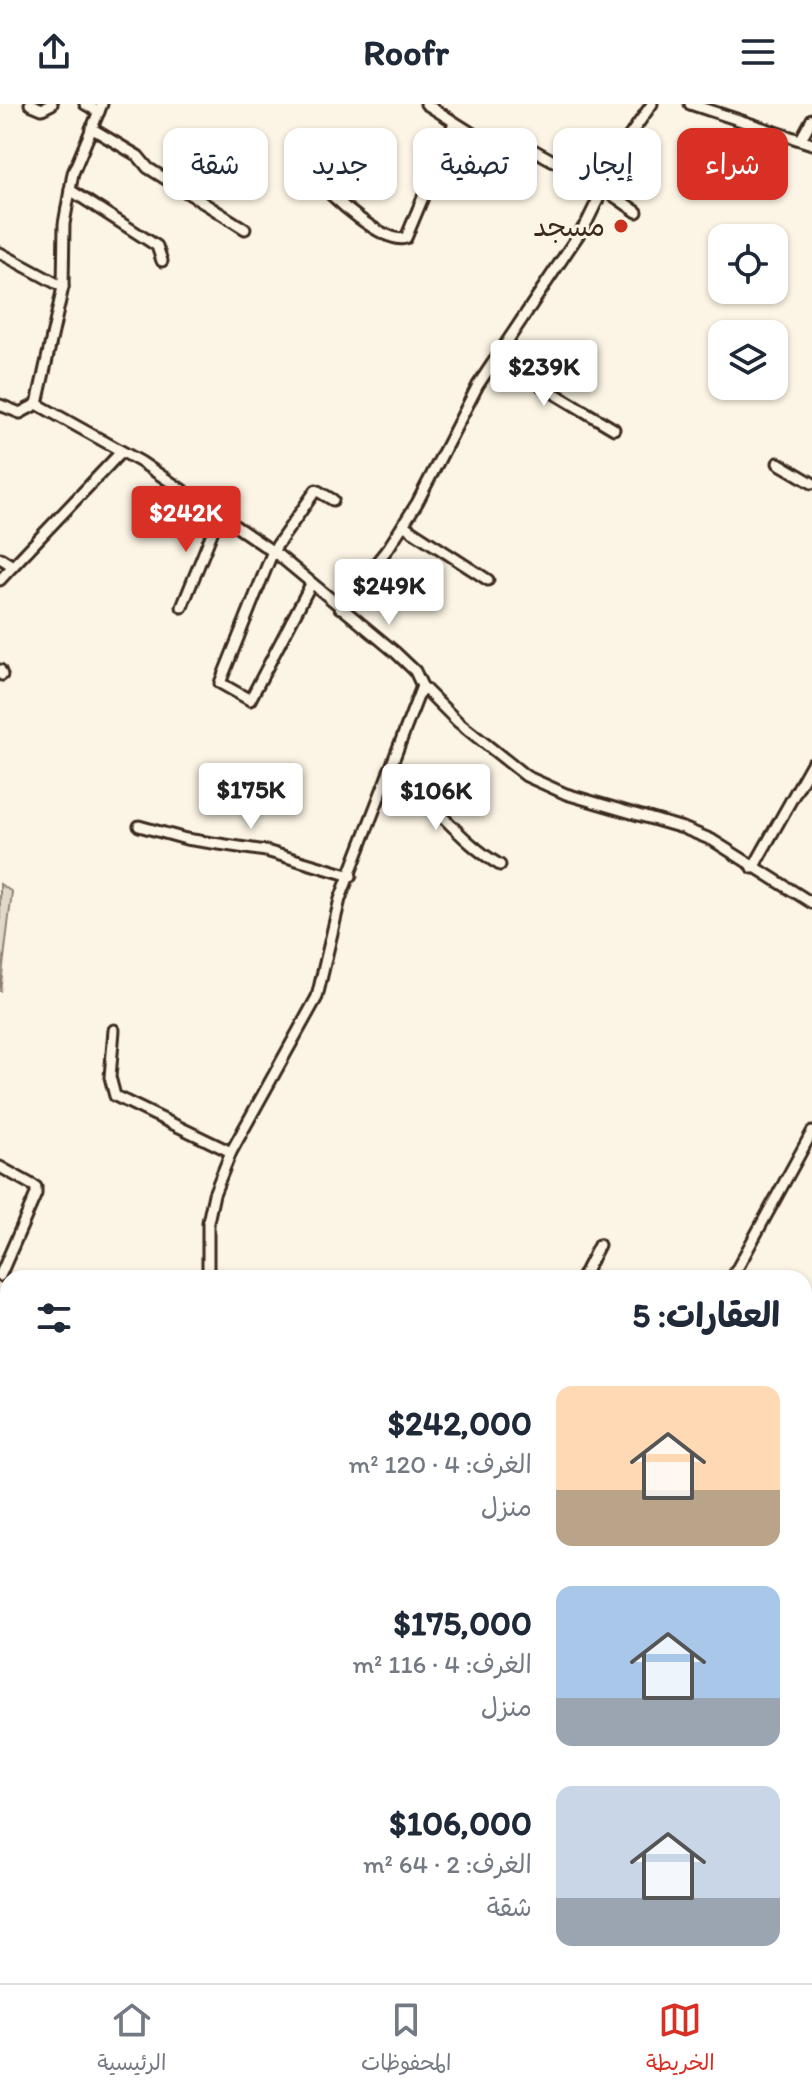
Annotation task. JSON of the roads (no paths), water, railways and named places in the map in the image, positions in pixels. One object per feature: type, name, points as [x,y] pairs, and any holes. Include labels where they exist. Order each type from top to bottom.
[{"type":"street","points":[[30,104],[42,109],[52,104]]},
{"type":"street","points":[[0,405],[20,413],[37,404],[63,287],[64,224],[70,190],[82,146],[100,108],[85,104]]},
{"type":"street","points":[[426,104],[486,142],[516,143],[553,161]]},
{"type":"street","points":[[635,128],[652,104]]},
{"type":"street","points":[[690,104],[812,144]]},
{"type":"street","points":[[801,139],[812,119]]},
{"type":"street","points":[[338,200],[391,238],[406,238],[454,123]]},
{"type":"street","points":[[91,128],[245,229]]},
{"type":"street","points":[[70,190],[157,246],[162,261]]},
{"type":"street","points":[[340,608],[403,525],[462,411],[587,222],[598,200]]},
{"type":"street","points":[[620,200],[637,212]]},
{"type":"street","points":[[0,253],[63,287]]},
{"type":"street","points":[[500,350],[531,370],[542,386],[614,429]]},
{"type":"street","points":[[37,404],[220,513],[273,551],[415,671],[422,686],[458,722],[526,776],[547,787],[625,814],[683,828],[712,840],[812,903]]},
{"type":"street","points":[[0,580],[121,452]]},
{"type":"street","points":[[778,463],[812,483]]},
{"type":"street","points":[[311,584],[250,700],[220,683],[273,551],[316,490],[333,500]]},
{"type":"street","points":[[182,607],[220,513]]},
{"type":"street","points":[[403,525],[488,580]]},
{"type":"street","points":[[0,558],[13,566]]},
{"type":"street","points":[[208,1270],[208,1222],[214,1194],[231,1152],[317,997],[340,899],[422,686]]},
{"type":"street","points":[[753,868],[812,763]]},
{"type":"street","points":[[389,771],[422,795],[486,857],[500,865]]},
{"type":"street","points":[[139,826],[186,839],[224,842],[266,851],[351,876]]},
{"type":"street","points":[[114,1030],[110,1077],[115,1096],[231,1152]]},
{"type":"street","points":[[736,1270],[812,1132]]},
{"type":"street","points":[[0,1167],[36,1187],[36,1194],[3,1270]]},
{"type":"street","points":[[586,1270],[599,1245]]},
{"type":"place","name":"مسجد","points":[[621,226]]}]
